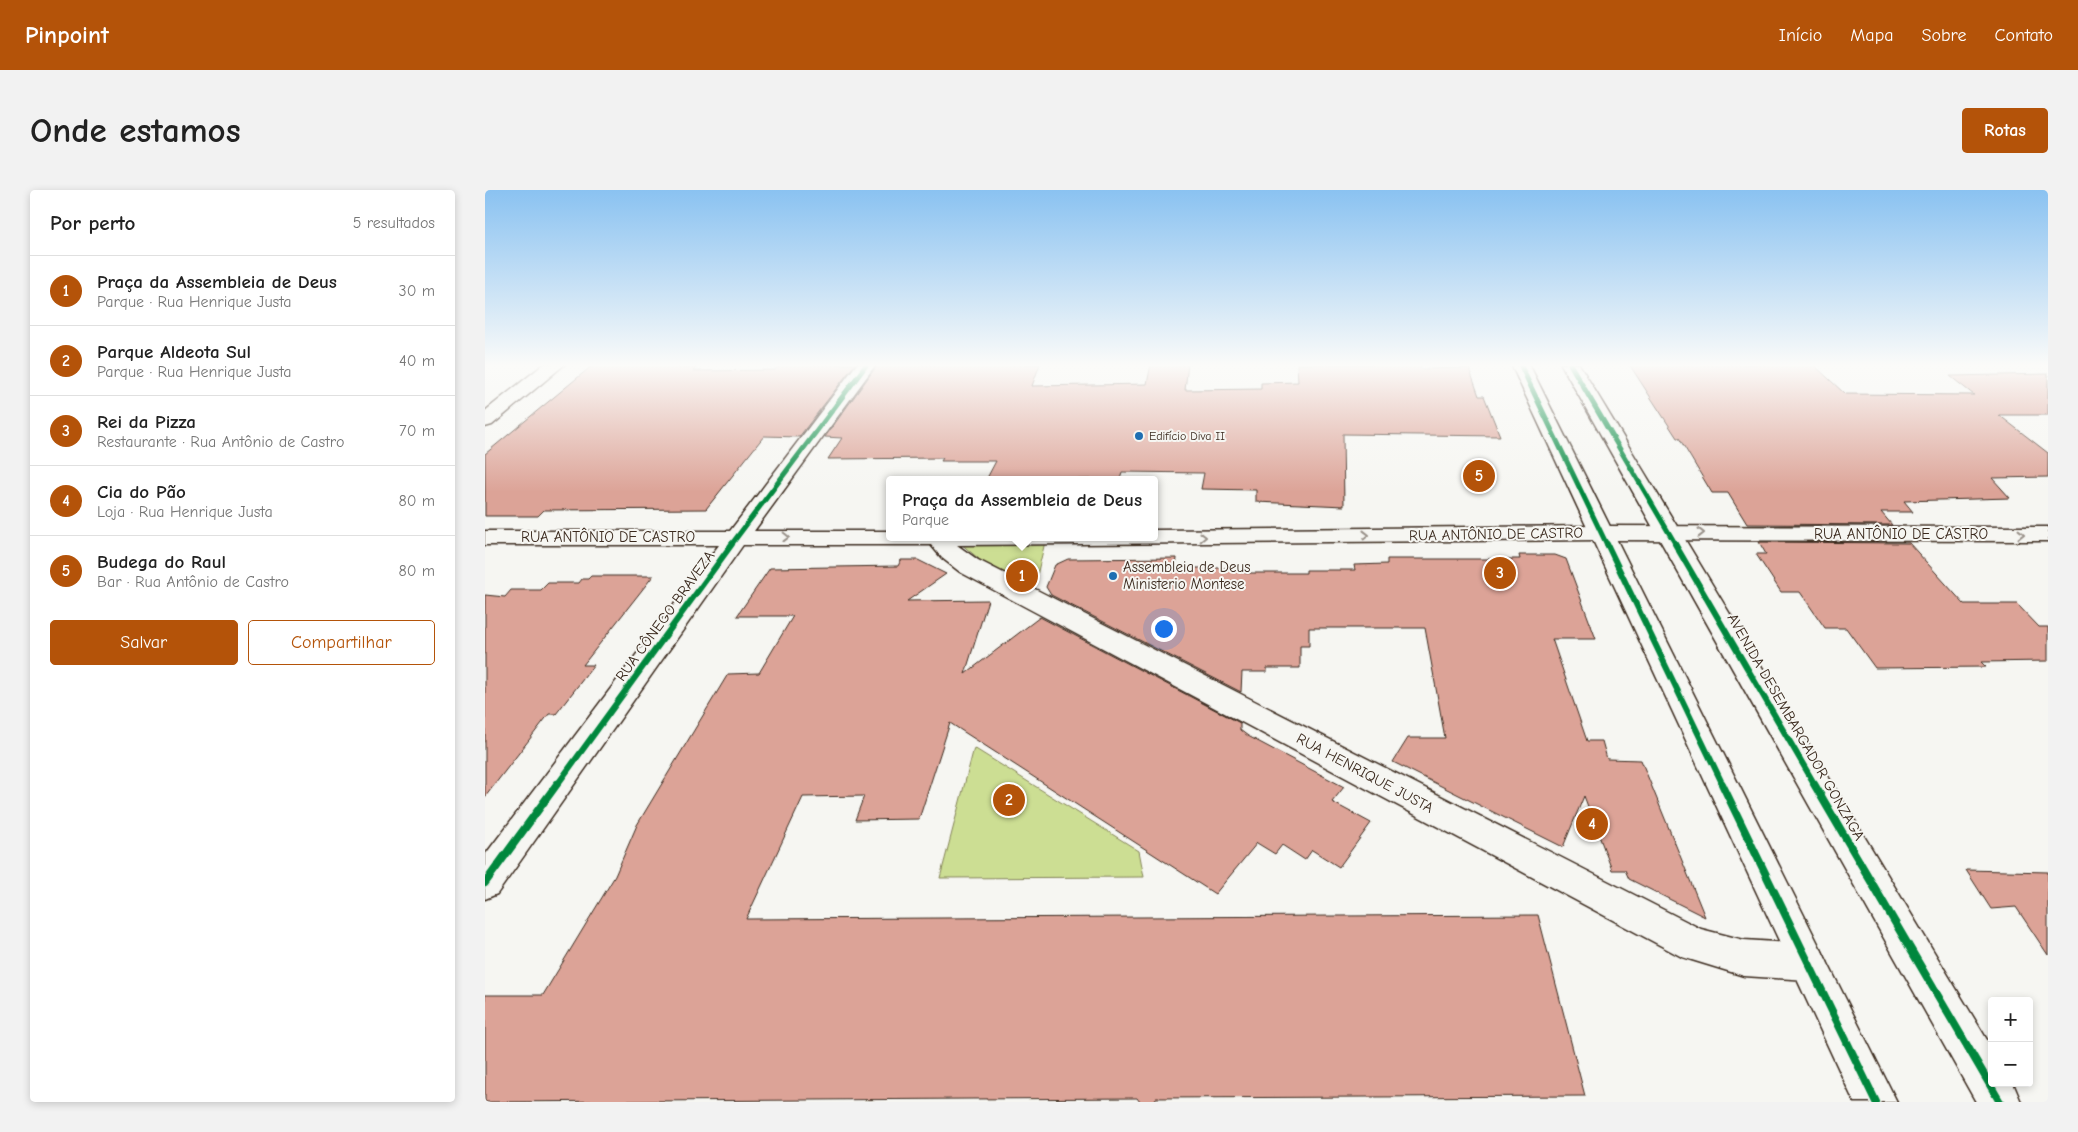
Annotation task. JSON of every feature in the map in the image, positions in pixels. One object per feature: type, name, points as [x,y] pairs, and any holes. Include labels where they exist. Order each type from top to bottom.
[{"type":"street","points":[[485,421],[503,407]]},
{"type":"street","name":"RUA CÔNEGO BRAVEZA","points":[[485,883],[737,537],[835,407]]},
{"type":"street","points":[[1540,407],[1876,1102]]},
{"type":"street","name":"AVENIDA DESEMBARGADOR GONZAGA","points":[[1595,407],[1999,1102]]},
{"type":"street","name":"RUA ANTÔNIO DE CASTRO","points":[[1158,537],[1600,533],[2048,534]]},
{"type":"street","name":"RUA ANTÔNIO DE CASTRO","points":[[485,538],[886,538]]},
{"type":"street","name":"RUA HENRIQUE JUSTA","points":[[941,541],[951,553],[969,566],[1695,945],[1744,958],[1808,962]]},
{"type":"green space","points":[[959,542],[1045,542],[1033,592],[980,560]]},
{"type":"green space","points":[[974,748],[1139,851],[1144,877],[940,878]]},
{"type":"building","points":[[542,407],[822,407],[799,437],[764,436],[706,509],[544,510],[538,516],[485,516],[485,454]]},
{"type":"building","points":[[847,407],[1488,407],[1500,436],[1343,434],[1344,506],[1256,502],[1256,490],[1201,489],[1204,473],[1122,472],[1121,476],[988,476],[996,461],[941,461],[943,458],[828,459],[842,438],[825,437]]},
{"type":"building","points":[[1657,407],[2048,407],[2048,415],[1999,415],[2048,453],[2048,477],[1992,478],[2010,498],[1904,501],[1913,512],[1881,512],[1892,525],[1747,524],[1728,493],[1712,493],[1679,438],[1677,438]]},
{"type":"building","points":[[1759,542],[1909,543],[1964,604],[2017,604],[2039,627],[2048,627],[2048,661],[1981,662],[1986,667],[1875,668],[1846,628],[1825,628],[1800,592],[1781,592],[1756,554],[1766,554]]},
{"type":"building","points":[[1519,555],[1555,555],[1566,559],[1596,639],[1552,639],[1587,741],[1602,741],[1607,759],[1641,760],[1705,917],[1629,879],[1625,870],[1612,870],[1584,796],[1563,847],[1393,762],[1408,738],[1445,738],[1425,628],[1309,628],[1309,646],[1300,646],[1300,668],[1267,668],[1267,672],[1242,672],[1241,692],[1051,595],[1046,587],[1055,565],[1068,559],[1177,558],[1176,568],[1246,568],[1245,573],[1306,573],[1306,570],[1355,570],[1354,565],[1387,564],[1387,559],[1520,559]]},
{"type":"building","points":[[901,560],[918,560],[946,574],[907,601],[988,600],[965,674],[1040,617],[1240,723],[1240,730],[1248,736],[1344,787],[1332,802],[1371,823],[1339,867],[1312,850],[1305,860],[1282,845],[1275,854],[1257,843],[1215,894],[950,723],[919,819],[855,820],[864,796],[803,797],[746,919],[1538,915],[1585,1096],[1156,1098],[1154,1102],[1140,1102],[1137,1098],[485,1102],[485,995],[543,995],[615,876],[637,825],[728,674],[759,673],[793,616],[737,616],[770,568],[898,566]]},
{"type":"building","points":[[591,576],[653,576],[583,665],[594,665],[556,714],[549,714],[485,797],[485,595],[505,597],[511,590],[541,590],[548,583],[579,583],[582,579],[588,579]]},
{"type":"building","points":[[1966,870],[2048,872],[2048,955],[2016,907],[1991,909]]},
{"type":"cycle path","points":[[485,883],[737,537],[835,407]]},
{"type":"cycle path","points":[[1541,407],[1876,1102]]},
{"type":"cycle path","points":[[1595,407],[2000,1102]]},
{"type":"place","name":"Edifício Diva II","points":[[1139,436]]},
{"type":"place","name":"Budega do Raul","points":[[1479,476]]},
{"type":"place","name":"Rei da Pizza","points":[[1500,573]]},
{"type":"place","name":"Praça da Assembleia de Deus","points":[[1022,576]]},
{"type":"place","name":"Assembleia de Deus Ministerio Montese","points":[[1113,576]]},
{"type":"place","name":"Parque Aldeota Sul","points":[[1009,800]]},
{"type":"place","name":"Cia do Pão","points":[[1592,824]]}]
